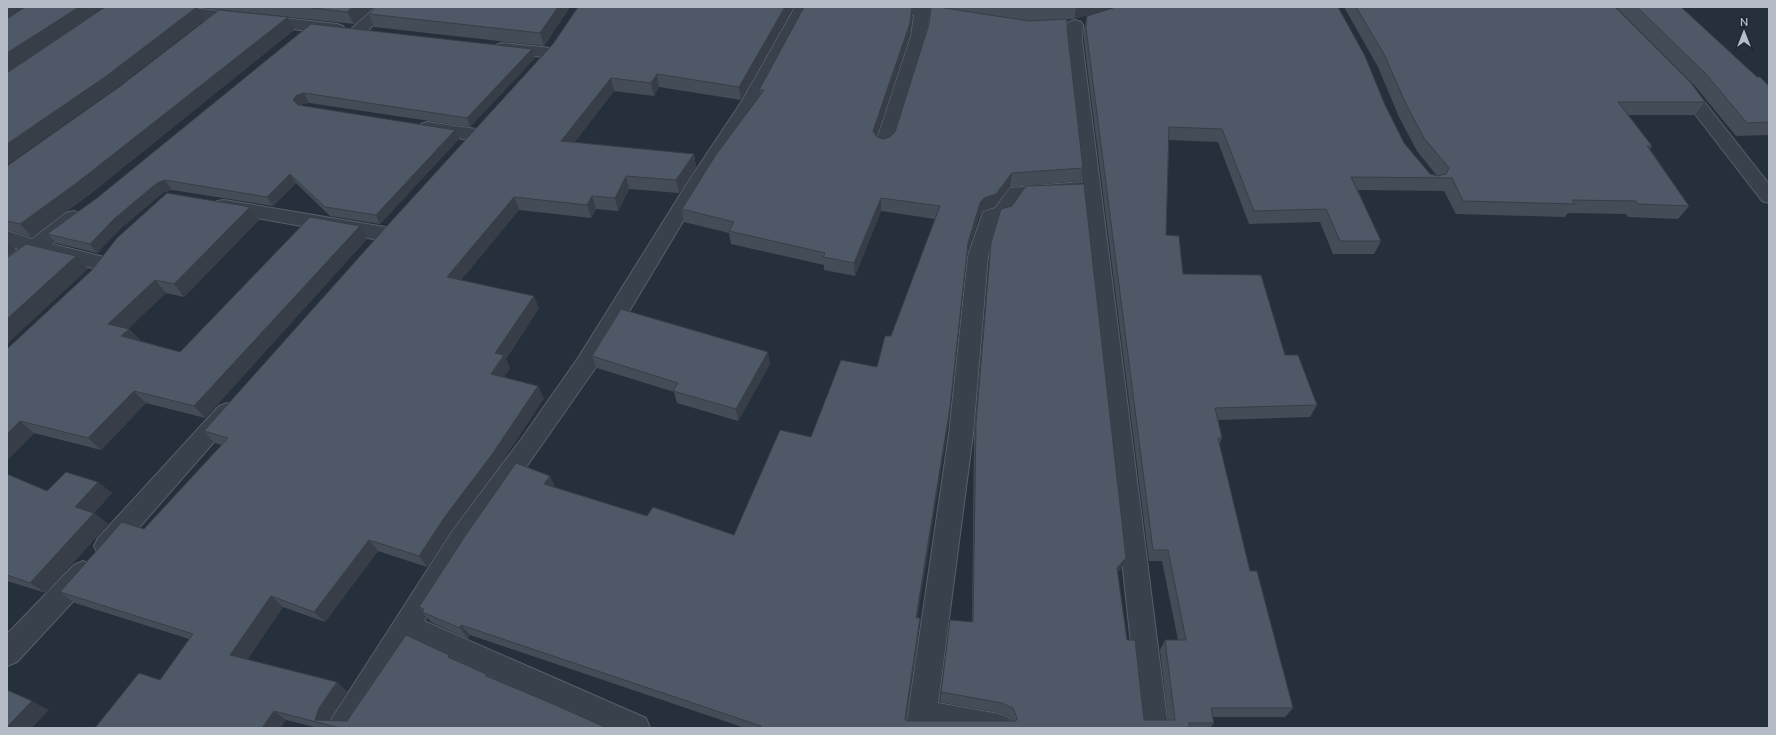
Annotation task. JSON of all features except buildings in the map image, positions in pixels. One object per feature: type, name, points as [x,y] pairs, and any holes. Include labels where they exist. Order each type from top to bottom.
[{"type":"street","points":[[141,7],[381,34]]},
{"type":"street","points":[[358,31],[385,7]]},
{"type":"street","points":[[342,728],[462,538],[530,445],[586,364],[695,186],[752,101],[803,7]]},
{"type":"street","points":[[912,8],[974,19]]},
{"type":"street","points":[[884,144],[919,36],[922,14],[912,8]]},
{"type":"street","points":[[205,30],[223,16]]},
{"type":"street","points":[[1076,24],[1074,41],[1154,728]]},
{"type":"street","points":[[293,41],[311,27]]},
{"type":"street","points":[[488,46],[554,46],[534,71]]},
{"type":"street","points":[[1671,74],[1688,91],[1769,197]]},
{"type":"street","points":[[460,153],[492,118]]},
{"type":"street","points":[[408,124],[476,135]]},
{"type":"street","points":[[999,728],[921,721],[961,434],[978,256],[990,217],[1002,214],[1017,192],[1092,188]]},
{"type":"street","points":[[204,203],[390,228],[369,252]]},
{"type":"street","points":[[7,268],[84,210]]},
{"type":"street","points":[[7,238],[34,247],[101,263]]},
{"type":"street","points":[[90,282],[95,277],[101,263],[116,248]]},
{"type":"street","points":[[8,652],[57,602],[238,400]]},
{"type":"street","points":[[406,626],[636,728]]}]
